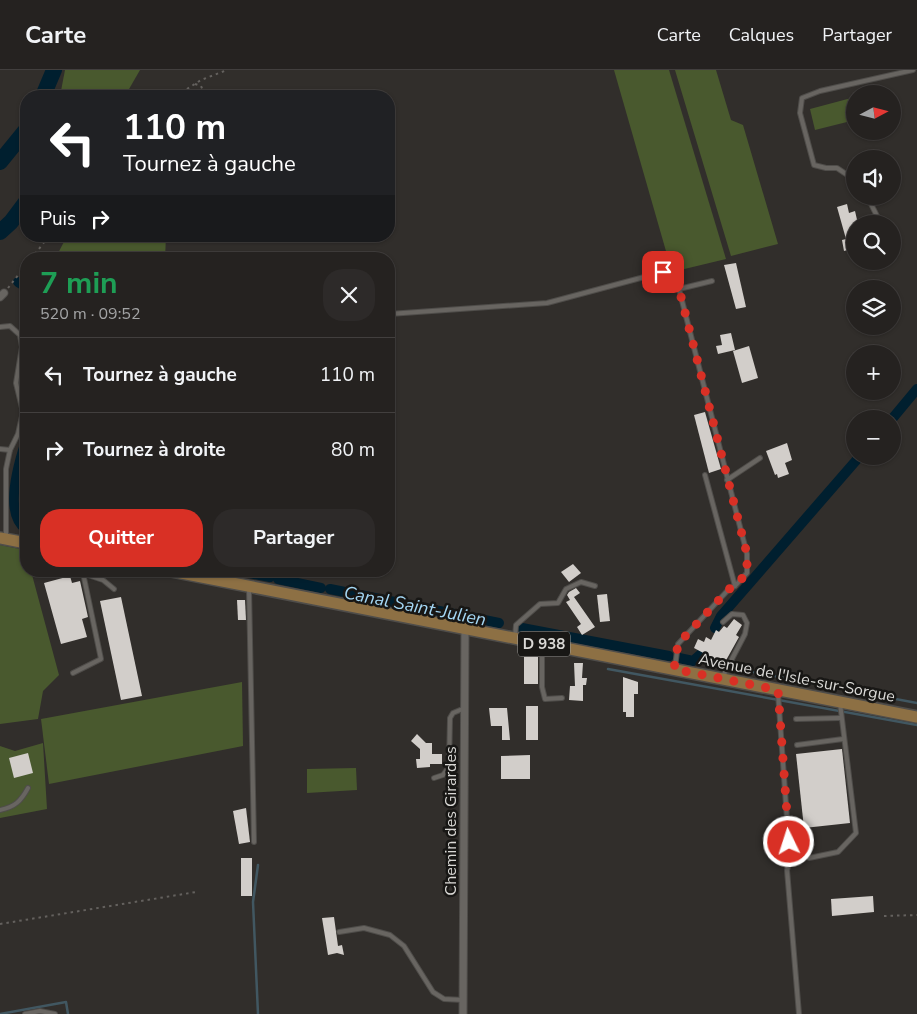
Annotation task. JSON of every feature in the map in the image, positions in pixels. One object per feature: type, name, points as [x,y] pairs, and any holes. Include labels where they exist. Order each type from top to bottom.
[{"type":"main road","points":[[3,539],[20,542]]},
{"type":"main road","name":"Avenue de l'Isle-sur-Sorgue","points":[[202,577],[917,717]]},
{"type":"street","name":"Chemin des Girardes","points":[[463,1014],[465,628]]},
{"type":"lane","points":[[846,174],[837,168],[814,165],[800,113],[802,98],[820,91],[913,70]]},
{"type":"lane","points":[[395,314],[547,303],[663,272],[670,276],[679,289],[747,554],[747,573],[735,586],[729,589],[678,644],[674,669]]},
{"type":"lane","points":[[679,289],[712,280]]},
{"type":"lane","points":[[0,327],[10,326],[20,335]]},
{"type":"lane","points":[[20,359],[16,383],[20,402]]},
{"type":"lane","points":[[3,539],[6,469],[10,450],[18,434],[20,423]]},
{"type":"lane","points":[[0,449],[10,450]]},
{"type":"lane","points":[[728,480],[760,458]]},
{"type":"lane","points":[[705,475],[735,586]]},
{"type":"lane","points":[[73,673],[101,660],[84,577]]},
{"type":"lane","points":[[94,577],[103,580],[114,589]]},
{"type":"lane","points":[[514,638],[516,625],[540,604],[558,602],[566,589],[581,582],[595,586]]},
{"type":"lane","points":[[249,586],[254,842]]},
{"type":"lane","points":[[722,622],[732,614],[743,615],[747,623],[745,634],[722,679]]},
{"type":"lane","points":[[542,643],[542,687],[545,699],[562,698]]},
{"type":"lane","points":[[778,690],[790,861],[787,870],[799,1014]]},
{"type":"lane","points":[[809,858],[838,852],[856,832],[840,718],[840,702]]},
{"type":"lane","points":[[434,778],[443,776],[449,767],[450,718],[453,713],[465,708]]},
{"type":"lane","points":[[796,720],[840,718]]},
{"type":"lane","points":[[797,745],[844,739]]},
{"type":"lane","points":[[0,810],[13,807],[23,798],[28,788]]},
{"type":"lane","points":[[339,932],[364,928],[390,935],[404,946],[433,992],[444,999],[464,1000]]},
{"type":"lane","points":[[25,1014],[40,1011],[54,1014]]},
{"type":"path","points":[[186,90],[227,70]]},
{"type":"path","points":[[195,84],[201,86],[203,90]]},
{"type":"path","points":[[2,295],[20,272]]},
{"type":"path","points":[[0,924],[196,892]]},
{"type":"path","points":[[884,916],[917,915]]},
{"type":"green space","points":[[65,70],[140,70],[128,90],[61,90]]},
{"type":"green space","points":[[614,70],[669,70],[726,259],[672,272]]},
{"type":"green space","points":[[675,70],[716,70],[731,120],[743,125],[778,244],[731,256]]},
{"type":"green space","points":[[846,99],[846,122],[815,130],[810,109]]},
{"type":"green space","points":[[64,242],[166,242],[165,252],[59,252]]},
{"type":"green space","points":[[0,545],[20,549],[20,577],[33,577],[59,675],[43,691],[38,719],[0,724]]},
{"type":"green space","points":[[242,682],[243,746],[49,784],[41,719]]},
{"type":"green space","points":[[43,743],[47,809],[0,818],[0,746],[15,751]]},
{"type":"green space","points":[[356,768],[357,790],[307,793],[307,769]]},
{"type":"building","points":[[846,204],[849,213],[855,211],[856,215],[846,215],[846,239],[837,207]]},
{"type":"building","points":[[846,239],[846,250],[844,251],[842,240]]},
{"type":"building","points":[[736,263],[746,307],[736,309],[724,265]]},
{"type":"building","points":[[731,333],[735,350],[718,354],[716,346],[722,345],[720,335]]},
{"type":"building","points":[[749,346],[758,378],[742,383],[733,351]]},
{"type":"building","points":[[705,412],[721,469],[709,473],[694,415]]},
{"type":"building","points":[[787,443],[792,460],[785,463],[789,474],[778,478],[777,474],[775,475],[766,451]]},
{"type":"building","points":[[573,564],[581,573],[569,582],[561,572]]},
{"type":"building","points":[[66,577],[70,577],[72,583],[80,581],[88,617],[82,619],[87,637],[61,644],[44,583]]},
{"type":"building","points":[[576,588],[580,593],[574,597],[595,627],[582,635],[577,627],[581,624],[566,602],[570,600],[567,595],[569,592]]},
{"type":"building","points":[[607,594],[610,621],[600,622],[597,595]]},
{"type":"building","points":[[121,597],[142,696],[121,700],[100,601]]},
{"type":"building","points":[[237,600],[245,600],[246,620],[238,620]]},
{"type":"building","points":[[734,619],[742,625],[736,635],[739,637],[724,664],[694,648],[698,639],[704,642],[706,637],[711,640],[716,630],[719,632],[724,626],[727,628]]},
{"type":"building","points":[[524,648],[538,650],[538,684],[524,684]]},
{"type":"building","points":[[574,663],[583,663],[582,678],[587,678],[586,685],[583,685],[583,701],[569,700],[570,686],[575,686]]},
{"type":"building","points":[[623,677],[638,682],[638,694],[634,694],[634,717],[626,717],[626,712],[623,712]]},
{"type":"building","points":[[526,706],[538,706],[538,740],[526,740]]},
{"type":"building","points":[[489,708],[507,708],[510,740],[502,740],[502,726],[491,726]]},
{"type":"building","points":[[417,734],[426,743],[432,743],[432,754],[442,754],[442,764],[430,764],[430,767],[417,768],[416,759],[420,759],[420,749],[411,741]]},
{"type":"building","points":[[842,749],[850,823],[804,828],[796,754]]},
{"type":"building","points":[[28,753],[33,773],[14,778],[9,758]]},
{"type":"building","points":[[530,755],[530,779],[501,779],[501,756]]},
{"type":"building","points":[[246,808],[250,842],[239,844],[233,811]]},
{"type":"building","points":[[241,858],[252,858],[252,896],[241,896]]},
{"type":"building","points":[[873,896],[874,912],[832,916],[831,899]]},
{"type":"building","points":[[334,917],[338,946],[342,945],[344,955],[337,953],[328,955],[322,918]]},
{"type":"waterway","points":[[46,90],[54,70]]},
{"type":"waterway","points":[[0,162],[20,137]]},
{"type":"waterway","points":[[0,232],[20,210]]},
{"type":"waterway","name":"Canal Saint-Julien","points":[[900,410],[917,389]]},
{"type":"waterway","name":"Canal Saint-Julien","points":[[20,462],[14,500],[15,512],[20,523]]},
{"type":"waterway","name":"Canal Saint-Julien","points":[[715,628],[721,616],[852,465]]},
{"type":"waterway","name":"Canal Saint-Julien","points":[[278,579],[321,588]]},
{"type":"waterway","name":"Canal Saint-Julien","points":[[330,589],[499,623]]},
{"type":"waterway","name":"Canal Saint-Julien","points":[[522,628],[669,656]]},
{"type":"waterway","name":"Canal Saint-Julien","points":[[679,658],[693,661],[701,654]]},
{"type":"waterway","points":[[695,661],[917,703]]},
{"type":"waterway","points":[[608,669],[917,725]]},
{"type":"waterway","points":[[258,865],[253,902],[258,1014]]},
{"type":"waterway","points":[[0,1014],[66,1002],[68,1014]]},
{"type":"route","points":[[663,272],[670,276],[679,289],[747,554],[747,573],[735,586],[729,589],[678,644],[678,654],[674,669],[778,690],[789,842]]}]
